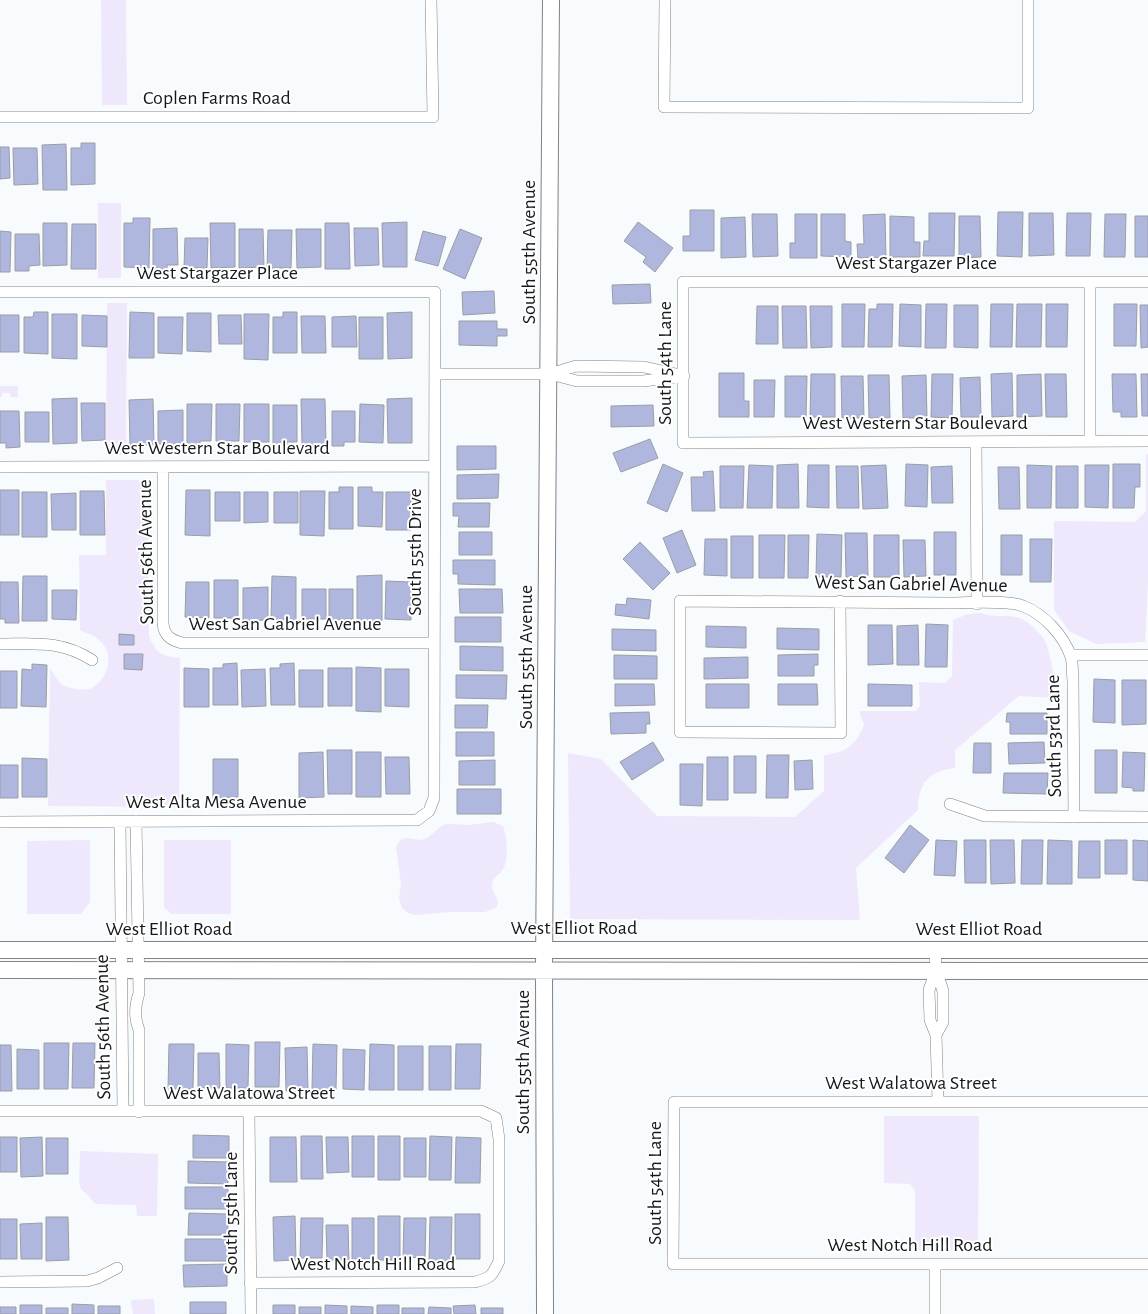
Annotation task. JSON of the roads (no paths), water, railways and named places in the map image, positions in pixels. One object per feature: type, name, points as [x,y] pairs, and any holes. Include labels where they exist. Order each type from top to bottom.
[{"type":"main road","name":"South 55th Avenue","points":[[545,1314],[544,970],[550,374],[551,0]]},
{"type":"main road","name":"West Elliot Road","points":[[0,950],[1148,950]]},
{"type":"main road","name":"West Elliot Road","points":[[0,970],[1148,971]]},
{"type":"street","name":"Coplen Farms Road","points":[[0,117],[433,117],[431,0]]},
{"type":"street","points":[[666,0],[664,107],[1028,108],[1028,0]]},
{"type":"street","name":"West Stargazer Place","points":[[684,282],[1148,282]]},
{"type":"street","name":"South 54th Lane","points":[[683,443],[684,282]]},
{"type":"street","points":[[1090,282],[1090,441]]},
{"type":"street","name":"West Stargazer Place","points":[[0,292],[434,292]]},
{"type":"street","name":"South 55th Drive","points":[[429,811],[434,798],[434,292]]},
{"type":"street","points":[[435,374],[550,374],[576,366],[644,367],[684,376]]},
{"type":"street","name":"West Western Star Boulevard","points":[[683,443],[1148,441]]},
{"type":"street","points":[[976,442],[977,604]]},
{"type":"street","name":"West Western Star Boulevard","points":[[0,467],[434,466]]},
{"type":"street","name":"South 56th Avenue","points":[[163,467],[163,623],[168,636]]},
{"type":"street","name":"West San Gabriel Avenue","points":[[840,601],[841,733],[680,732],[680,601],[840,601],[977,604],[1013,603],[1030,610],[1053,628],[1062,638],[1070,655]]},
{"type":"street","name":"West San Gabriel Avenue","points":[[168,636],[182,643],[433,643]]},
{"type":"street","points":[[0,644],[52,644],[74,650],[92,660]]},
{"type":"street","points":[[1070,655],[1148,655]]},
{"type":"street","name":"South 53rd Lane","points":[[1070,655],[1073,680],[1074,816]]},
{"type":"street","points":[[950,804],[985,816],[1148,817]]},
{"type":"street","name":"West Alta Mesa Avenue","points":[[0,822],[417,820],[429,811]]},
{"type":"street","name":"South 56th Avenue","points":[[123,1111],[122,971],[130,950],[136,821]]},
{"type":"street","name":"South 56th Avenue","points":[[120,822],[130,950],[138,971],[139,993],[143,1002],[144,1022],[139,1030],[139,1112]]},
{"type":"street","points":[[935,950],[936,970],[929,990],[930,1020],[936,1035],[938,1101]]},
{"type":"street","points":[[123,1030],[139,1030]]},
{"type":"street","name":"South 54th Lane","points":[[673,1264],[674,1102]]},
{"type":"street","name":"West Walatowa Street","points":[[674,1102],[1148,1102]]},
{"type":"street","name":"West Walatowa Street","points":[[0,1111],[481,1111],[496,1118],[499,1139],[499,1261],[493,1274]]},
{"type":"street","name":"South 55th Lane","points":[[249,1112],[251,1314]]},
{"type":"street","name":"West Notch Hill Road","points":[[673,1264],[1148,1264]]},
{"type":"street","points":[[935,1264],[935,1314]]},
{"type":"street","points":[[0,1282],[87,1281],[108,1274],[117,1268]]},
{"type":"street","name":"West Notch Hill Road","points":[[250,1283],[475,1282],[488,1278],[493,1274]]}]
